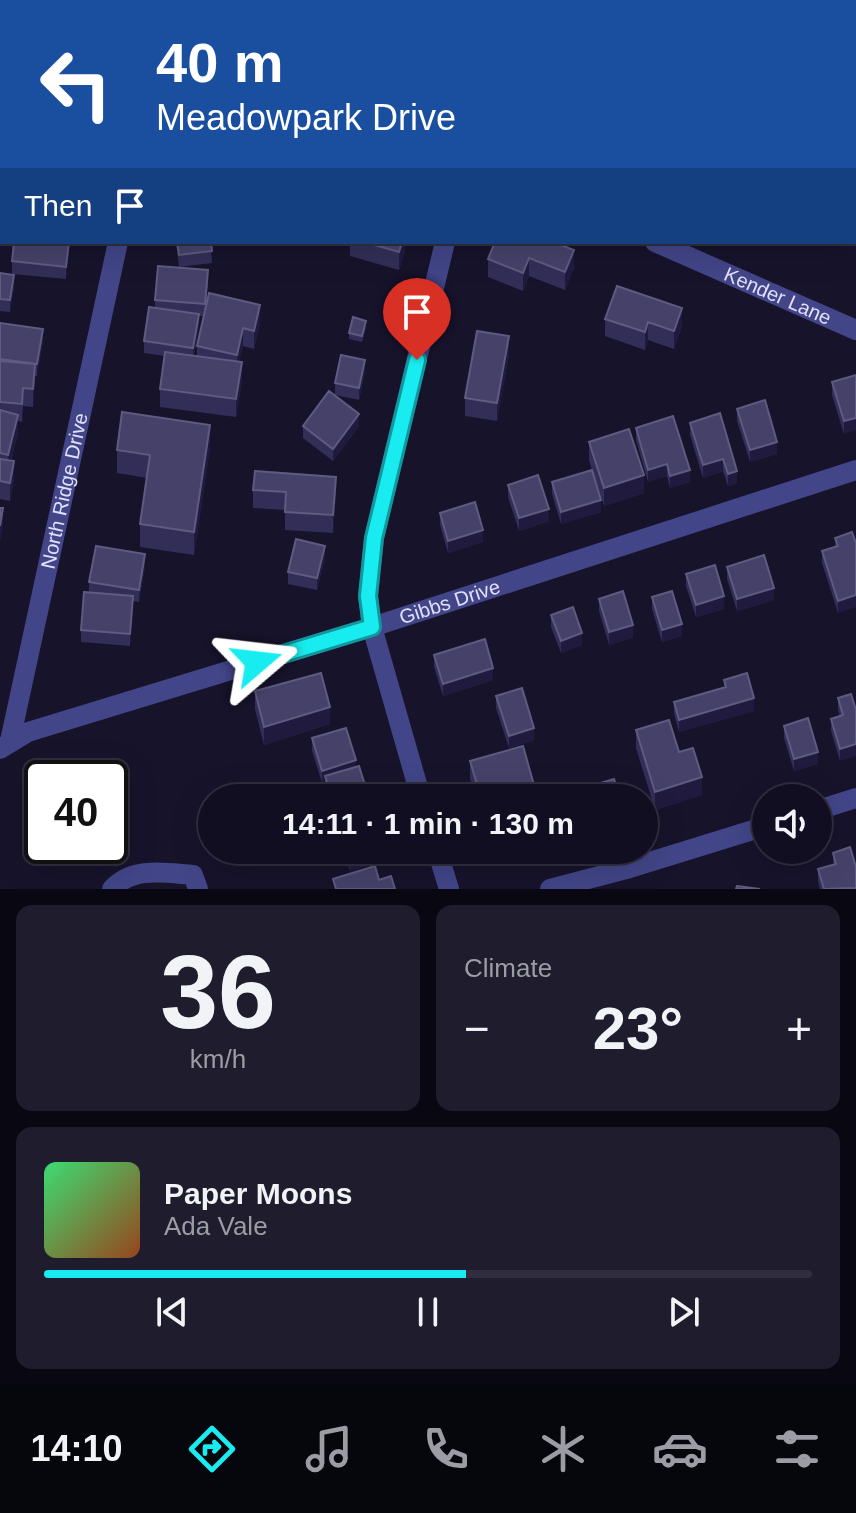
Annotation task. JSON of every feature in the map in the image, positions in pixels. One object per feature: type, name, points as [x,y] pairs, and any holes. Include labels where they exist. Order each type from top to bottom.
[{"type":"street","name":"North Ridge Drive","points":[[5,745],[118,244]]},
{"type":"street","points":[[417,784],[372,627],[368,596],[374,538],[445,244]]},
{"type":"street","name":"Kender Lane","points":[[660,244],[856,330]]},
{"type":"street","name":"Gibbs Drive","points":[[5,745],[28,732],[372,627],[856,470]]},
{"type":"street","points":[[832,806],[856,798]]},
{"type":"street","points":[[550,889],[752,830]]},
{"type":"street","points":[[441,864],[449,889]]},
{"type":"street","points":[[112,889],[116,884],[146,871],[193,875],[198,889]]},
{"type":"building","points":[[14,244],[69,244],[66,267],[12,261]]},
{"type":"building","points":[[177,244],[211,244],[212,251],[179,255]]},
{"type":"building","points":[[371,244],[401,244],[399,252]]},
{"type":"building","points":[[494,244],[558,244],[574,250],[565,272],[529,258],[523,273],[488,259]]},
{"type":"building","points":[[158,266],[208,270],[205,304],[155,300]]},
{"type":"building","points":[[0,273],[14,275],[10,300],[0,299]]},
{"type":"building","points":[[617,286],[682,308],[674,331],[648,322],[645,332],[605,319]]},
{"type":"building","points":[[209,293],[260,305],[254,331],[243,328],[237,355],[197,346]]},
{"type":"building","points":[[149,307],[199,314],[193,348],[144,341]]},
{"type":"building","points":[[353,317],[366,321],[362,336],[349,333]]},
{"type":"building","points":[[0,323],[43,329],[37,364],[0,359]]},
{"type":"building","points":[[477,331],[509,336],[497,403],[465,398]]},
{"type":"building","points":[[165,352],[242,362],[236,399],[160,389]]},
{"type":"building","points":[[341,355],[365,360],[359,388],[335,383]]},
{"type":"building","points":[[0,361],[35,364],[33,389],[23,388],[22,404],[0,402]]},
{"type":"building","points":[[856,375],[856,418],[844,421],[832,382]]},
{"type":"building","points":[[329,391],[359,414],[333,449],[303,426]]},
{"type":"building","points":[[765,400],[777,442],[750,450],[737,409]]},
{"type":"building","points":[[0,410],[18,415],[8,455],[0,453]]},
{"type":"building","points":[[122,412],[210,425],[194,532],[140,524],[150,455],[117,450]]},
{"type":"building","points":[[720,413],[737,471],[728,474],[723,459],[703,465],[690,423]]},
{"type":"building","points":[[673,416],[690,470],[670,476],[667,464],[648,470],[636,428]]},
{"type":"building","points":[[629,429],[644,475],[604,488],[589,442]]},
{"type":"building","points":[[0,459],[14,461],[10,483],[0,481]]},
{"type":"building","points":[[592,470],[601,500],[561,512],[552,482]]},
{"type":"building","points":[[255,471],[336,477],[333,515],[285,512],[286,492],[253,490]]},
{"type":"building","points":[[538,475],[549,509],[519,518],[508,485]]},
{"type":"building","points":[[475,502],[483,530],[448,541],[440,513]]},
{"type":"building","points":[[852,532],[856,543],[856,595],[838,601],[822,551],[838,546],[835,538]]},
{"type":"building","points":[[296,539],[325,546],[317,578],[288,572]]},
{"type":"building","points":[[96,546],[145,554],[139,590],[89,582]]},
{"type":"building","points":[[764,555],[774,588],[737,599],[727,567]]},
{"type":"building","points":[[715,565],[724,596],[696,605],[686,574]]},
{"type":"building","points":[[623,591],[633,625],[609,632],[599,599]]},
{"type":"building","points":[[672,591],[682,624],[662,630],[652,597]]},
{"type":"building","points":[[84,592],[133,596],[130,634],[81,630]]},
{"type":"building","points":[[573,607],[582,633],[561,641],[551,615]]},
{"type":"building","points":[[485,639],[493,668],[443,684],[434,655]]},
{"type":"building","points":[[321,673],[330,707],[264,727],[255,691]]},
{"type":"building","points":[[747,673],[754,698],[679,720],[674,702],[726,687],[724,680]]},
{"type":"building","points":[[522,688],[534,728],[509,736],[496,696]]},
{"type":"building","points":[[851,694],[856,710],[856,744],[840,749],[831,719],[843,715],[838,698]]},
{"type":"building","points":[[808,718],[818,752],[794,759],[784,726]]},
{"type":"building","points":[[669,720],[679,752],[693,748],[702,777],[658,791],[658,784],[653,784],[636,730]]},
{"type":"building","points":[[346,728],[356,760],[322,771],[312,738]]},
{"type":"building","points":[[523,746],[534,784],[477,784],[470,761]]},
{"type":"building","points":[[359,766],[365,784],[328,784],[325,776]]},
{"type":"building","points":[[614,779],[616,784],[597,784]]},
{"type":"building","points":[[850,847],[856,867],[856,888],[824,889],[818,869],[836,864],[833,853]]},
{"type":"building","points":[[375,866],[379,880],[391,876],[395,889],[336,889],[333,879]]},
{"type":"route","points":[[257,662],[372,627],[368,596],[374,538],[417,360]]}]
